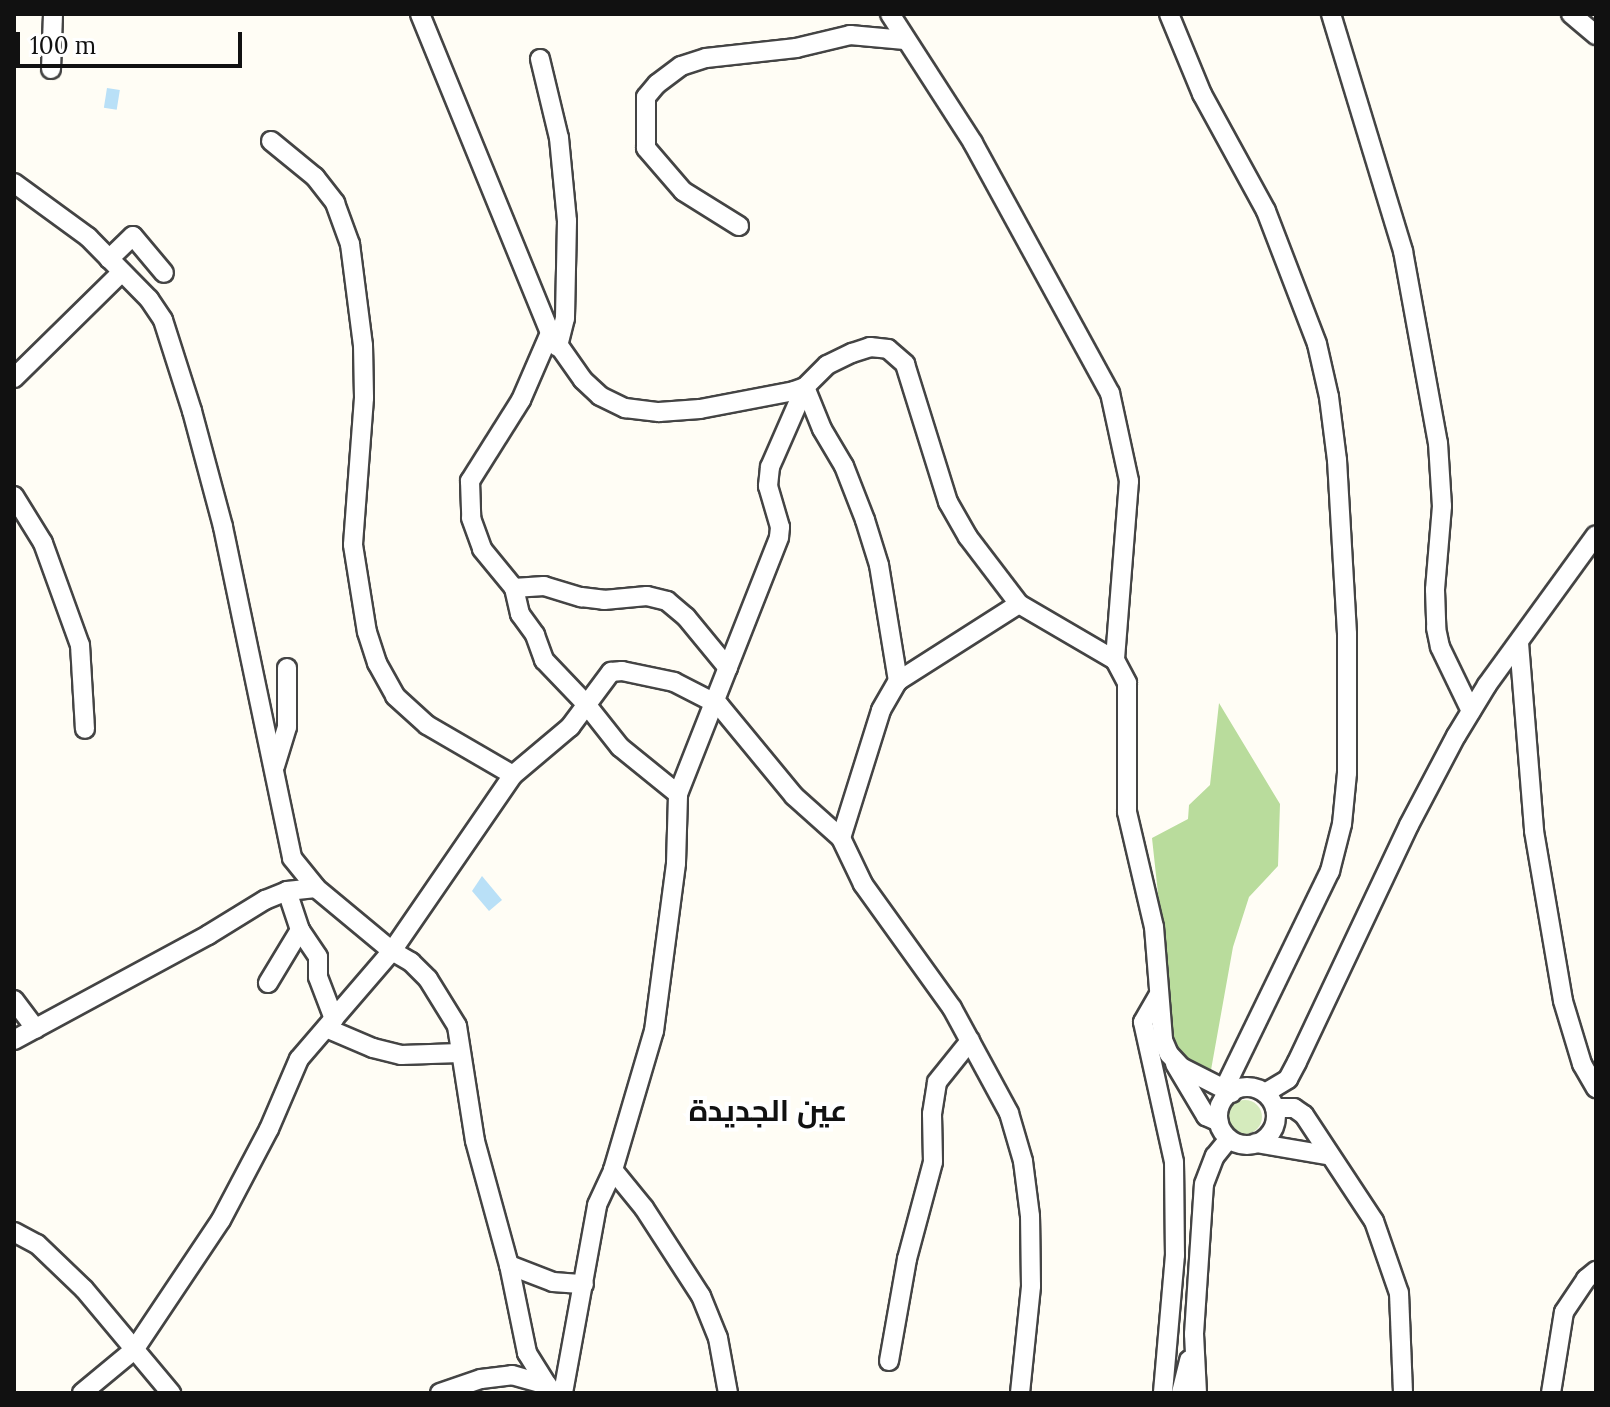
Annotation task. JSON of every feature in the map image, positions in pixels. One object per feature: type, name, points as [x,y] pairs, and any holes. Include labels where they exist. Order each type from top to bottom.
[{"type":"street","points":[[51,69],[53,14]]},
{"type":"street","points":[[420,14],[554,340],[600,396],[625,408],[659,412],[700,409],[805,387]]},
{"type":"street","points":[[890,14],[973,143],[1110,393],[1129,481],[1115,660],[1127,683],[1127,812],[1154,927],[1163,1040],[1206,1116],[1219,1122],[1229,1139],[1238,1143],[1256,1143],[1327,1155]]},
{"type":"street","points":[[1169,14],[1202,94],[1266,211],[1317,344],[1329,397],[1337,460],[1347,634],[1347,773],[1342,824],[1330,871],[1221,1103],[1219,1122]]},
{"type":"street","points":[[1331,14],[1403,251],[1438,443],[1442,506],[1435,590],[1436,628],[1440,647],[1471,711]]},
{"type":"street","points":[[1571,14],[1596,35]]},
{"type":"street","points":[[739,226],[683,191],[646,148],[643,136],[646,97],[657,84],[681,66],[706,58],[796,48],[850,35],[905,40]]},
{"type":"street","points":[[540,59],[559,138],[567,221],[565,318],[521,400],[470,481],[471,518],[482,549],[514,588],[520,614],[535,635],[544,660],[586,704],[620,747],[678,794]]},
{"type":"street","points":[[271,141],[315,177],[335,203],[350,244],[363,345],[364,398],[353,545],[367,632],[377,663],[395,696],[427,725],[513,775]]},
{"type":"street","points":[[14,183],[88,237],[163,320],[175,351],[223,527],[292,858],[316,888],[392,951],[411,962],[446,1006],[457,1026],[478,1156],[509,1265],[527,1353],[554,1390]]},
{"type":"street","points":[[14,378],[116,266],[133,236],[164,273]]},
{"type":"street","points":[[554,1390],[584,1284],[597,1205],[613,1170],[654,1031],[676,863],[678,794],[779,537],[780,527],[768,486],[770,467],[805,387],[827,365],[861,350],[879,347],[897,354],[910,379],[948,502],[968,537],[1019,604],[1115,660]]},
{"type":"street","points":[[805,387],[822,429],[844,466],[865,520],[879,565],[898,681]]},
{"type":"street","points":[[14,496],[43,543],[80,645],[85,729]]},
{"type":"street","points":[[1256,1143],[1270,1133],[1270,1100],[1288,1079],[1297,1062],[1409,825],[1471,711],[1596,535]]},
{"type":"street","points":[[514,588],[544,586],[604,600],[647,596],[667,601],[686,617],[728,668]]},
{"type":"street","points":[[841,838],[867,746],[881,710],[898,681],[1019,604]]},
{"type":"street","points":[[1519,643],[1534,831],[1560,985],[1582,1064],[1596,1088]]},
{"type":"street","points":[[275,766],[287,727],[287,668]]},
{"type":"street","points":[[82,1393],[134,1350],[221,1220],[269,1129],[299,1059],[392,951],[513,775],[570,727],[604,678],[622,671],[674,682],[713,702],[739,725],[794,796],[841,838],[863,884],[934,979],[970,1041],[1009,1113],[1023,1161],[1030,1216],[1031,1286],[1020,1393]]},
{"type":"street","points":[[14,1040],[265,900],[287,891],[316,888]]},
{"type":"street","points":[[287,891],[300,930],[318,957],[318,977],[330,1023],[373,1048],[401,1055],[460,1053]]},
{"type":"street","points":[[268,983],[300,930]]},
{"type":"street","points":[[1158,996],[1143,1022],[1174,1162],[1175,1255],[1163,1393]]},
{"type":"street","points":[[14,1000],[36,1029]]},
{"type":"street","points":[[889,1361],[907,1259],[933,1162],[932,1114],[937,1082],[970,1041]]},
{"type":"street","points":[[1169,1054],[1181,1067],[1228,1091],[1244,1087],[1304,1115],[1327,1155],[1374,1221],[1387,1254],[1399,1293],[1403,1393]]},
{"type":"street","points":[[1197,1393],[1194,1334],[1204,1184],[1215,1156],[1229,1139]]},
{"type":"street","points":[[613,1170],[644,1208],[701,1296],[718,1338],[728,1393]]},
{"type":"street","points":[[14,1232],[37,1244],[84,1289],[171,1393]]},
{"type":"street","points":[[509,1265],[553,1282],[584,1284]]},
{"type":"street","points":[[1551,1393],[1564,1312],[1586,1279],[1596,1271]]},
{"type":"street","points":[[1181,1393],[1194,1334]]},
{"type":"street","points":[[440,1393],[481,1379],[512,1375],[554,1390]]},
{"type":"green space","points":[[1219,703],[1280,804],[1278,866],[1249,897],[1233,947],[1211,1070],[1188,1061],[1174,1042],[1152,838],[1188,819],[1189,805],[1210,785]]},
{"type":"green space","points":[[1245,1100],[1257,1105],[1262,1117],[1257,1129],[1245,1134],[1233,1129],[1228,1117],[1233,1105]]},
{"type":"water","points":[[107,88],[120,90],[117,110],[104,108]]},
{"type":"water","points":[[482,876],[502,900],[489,911],[472,891]]},
{"type":"district","name":"عين الجديدة","points":[[768,1110]]}]
